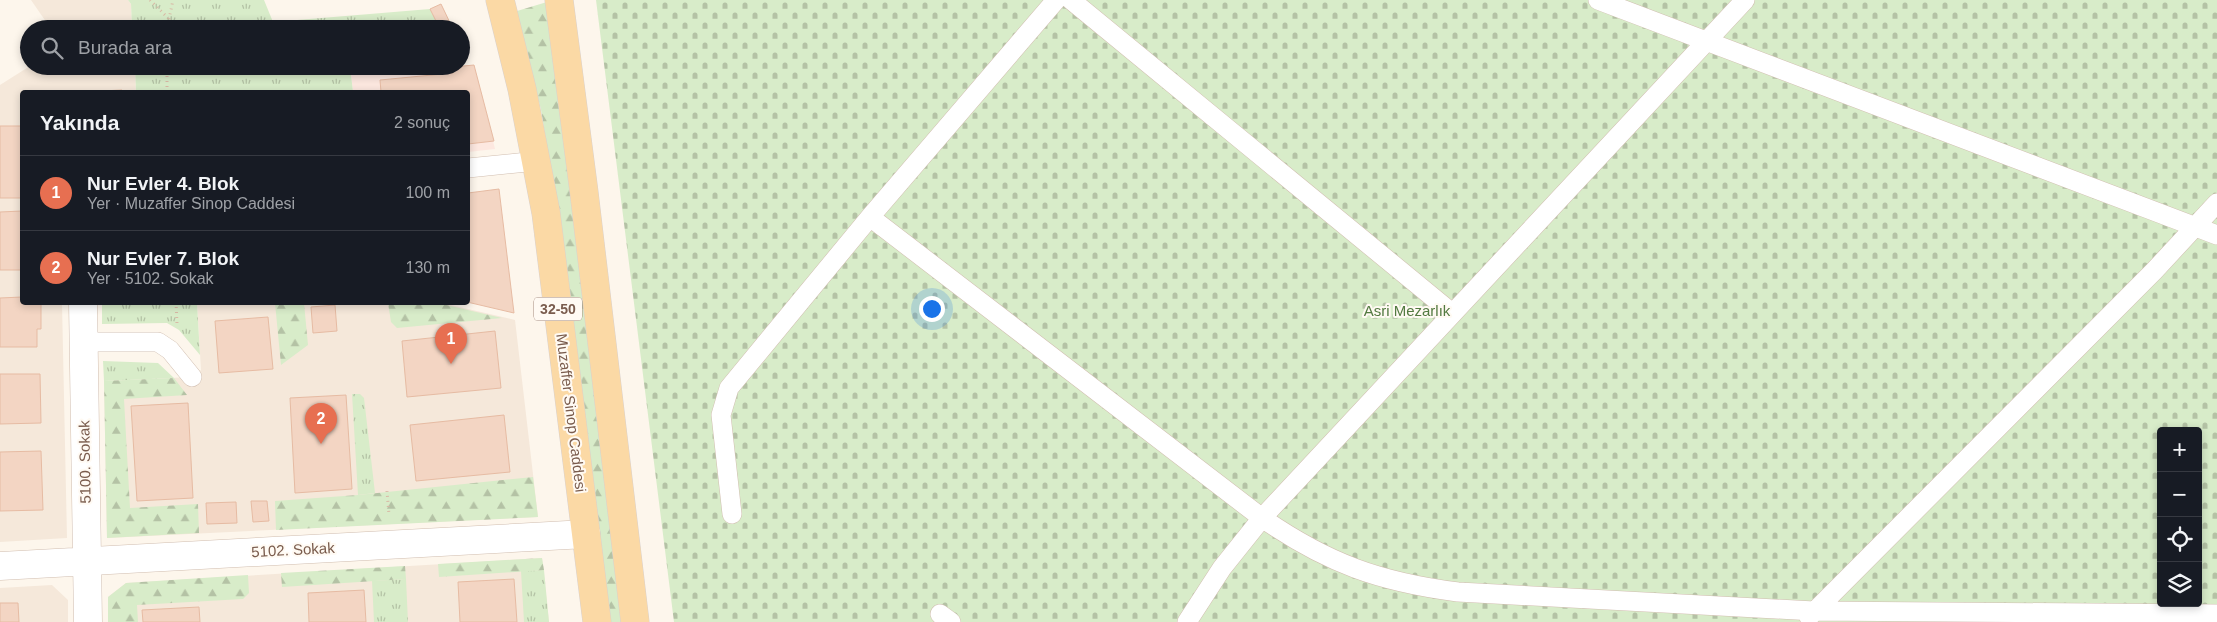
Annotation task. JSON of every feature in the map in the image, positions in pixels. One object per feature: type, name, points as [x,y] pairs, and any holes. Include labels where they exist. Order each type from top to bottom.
[{"type":"main road","name":"Muzaffer Sinop Caddesi","points":[[500,0],[522,89],[546,213],[597,622]]},
{"type":"main road","name":"32-50","points":[[559,0],[584,192],[634,622]]},
{"type":"street","name":"5100. Sokak","points":[[83,305],[88,622]]},
{"type":"street","name":"5102. Sokak","points":[[0,566],[586,534]]},
{"type":"lane","points":[[732,514],[721,421],[725,396],[744,367],[1056,0]]},
{"type":"lane","points":[[1071,0],[1452,313]]},
{"type":"lane","points":[[1598,0],[2217,235]]},
{"type":"lane","points":[[1187,622],[1222,568],[1262,518],[1745,0]]},
{"type":"lane","points":[[470,168],[537,161]]},
{"type":"lane","points":[[1810,617],[2197,227],[2217,203]]},
{"type":"lane","points":[[870,217],[1262,518],[1305,546],[1347,567],[1398,583],[1426,588],[1506,596],[1810,617],[2217,614]]},
{"type":"lane","points":[[83,342],[158,342],[170,350],[192,377]]},
{"type":"path","points":[[150,0],[168,19]]},
{"type":"path","points":[[168,19],[173,0]]},
{"type":"path","points":[[166,75],[167,90]]},
{"type":"path","points":[[176,305],[177,329]]},
{"type":"path","points":[[387,491],[389,524]]},
{"type":"shaded area","points":[[31,0],[128,0],[131,4],[132,20],[45,20]]},
{"type":"shaded area","points":[[470,65],[474,65],[495,149],[470,152],[470,90],[353,90],[351,75],[470,75]]},
{"type":"shaded area","points":[[20,72],[20,75],[135,75],[136,90],[20,90],[20,305],[62,305],[67,538],[0,542],[0,85]]},
{"type":"shaded area","points":[[197,305],[451,305],[515,320],[538,517],[107,538],[104,381],[192,377],[201,370]]},
{"type":"shaded area","points":[[542,558],[549,622],[108,622],[108,597],[126,583]]},
{"type":"shaded area","points":[[52,585],[68,600],[68,622],[0,622],[0,588]]},
{"type":"green space","points":[[128,0],[264,0],[272,20],[132,20],[131,4]]},
{"type":"green space","name":"Asri Mezarlık","points":[[596,0],[2217,0],[2217,622],[674,622]]},
{"type":"green space","points":[[547,2],[622,622],[606,622],[554,187],[541,110],[517,11]]},
{"type":"green space","points":[[430,9],[436,20],[297,20]]},
{"type":"green space","points":[[135,75],[351,75],[353,90],[136,90]]},
{"type":"green space","points":[[102,305],[197,305],[200,355],[179,330],[167,323],[102,324]]},
{"type":"green space","points":[[275,305],[304,305],[308,345],[281,365]]},
{"type":"green space","points":[[388,305],[447,305],[502,318],[397,328],[391,322]]},
{"type":"green space","points":[[103,361],[158,363],[174,378],[104,381]]},
{"type":"green space","points":[[174,378],[187,395],[124,399],[130,508],[198,504],[199,533],[107,538],[104,381]]},
{"type":"green space","points":[[352,394],[360,394],[364,398],[375,493],[358,495]]},
{"type":"green space","points":[[533,477],[538,517],[276,530],[275,501],[358,495]]},
{"type":"green space","points":[[542,558],[544,570],[439,577],[438,564]]},
{"type":"green space","points":[[405,566],[406,579],[282,587],[281,573]]},
{"type":"green space","points":[[544,570],[549,622],[524,622],[521,571]]},
{"type":"green space","points":[[248,575],[249,593],[243,599],[137,605],[138,622],[108,622],[108,597],[126,583]]},
{"type":"green space","points":[[406,579],[408,622],[374,622],[372,581]]},
{"type":"building","points":[[441,4],[449,20],[436,20],[430,9]]},
{"type":"building","points":[[470,65],[474,65],[494,141],[470,144],[470,90],[381,90],[380,80],[432,75],[470,75]]},
{"type":"building","points":[[0,126],[20,126],[20,198],[0,198]]},
{"type":"building","points":[[499,189],[514,313],[470,303],[470,193]]},
{"type":"building","points":[[20,211],[20,270],[0,270],[0,212]]},
{"type":"building","points":[[20,297],[20,305],[41,305],[41,329],[37,329],[37,347],[0,347],[0,298]]},
{"type":"building","points":[[335,305],[337,331],[313,333],[311,307]]},
{"type":"building","points":[[268,317],[273,369],[219,373],[215,321]]},
{"type":"building","points":[[495,331],[501,388],[407,397],[402,341]]},
{"type":"building","points":[[0,374],[40,374],[41,423],[0,424]]},
{"type":"building","points":[[346,395],[352,489],[295,493],[290,398]]},
{"type":"building","points":[[188,403],[193,498],[137,501],[131,406]]},
{"type":"building","points":[[504,415],[510,472],[416,481],[410,425]]},
{"type":"building","points":[[41,451],[43,510],[0,511],[0,452]]},
{"type":"building","points":[[251,501],[267,501],[269,521],[253,522]]},
{"type":"building","points":[[236,502],[237,523],[207,524],[206,503]]},
{"type":"building","points":[[514,579],[517,622],[460,622],[458,582]]},
{"type":"building","points":[[364,590],[366,622],[309,622],[308,593]]},
{"type":"building","points":[[0,603],[18,603],[19,622],[0,622]]},
{"type":"building","points":[[199,607],[200,622],[143,622],[142,610]]},
{"type":"place","name":"Nur Evler 4. Blok","points":[[451,364]]},
{"type":"place","name":"Nur Evler 7. Blok","points":[[321,444]]}]
